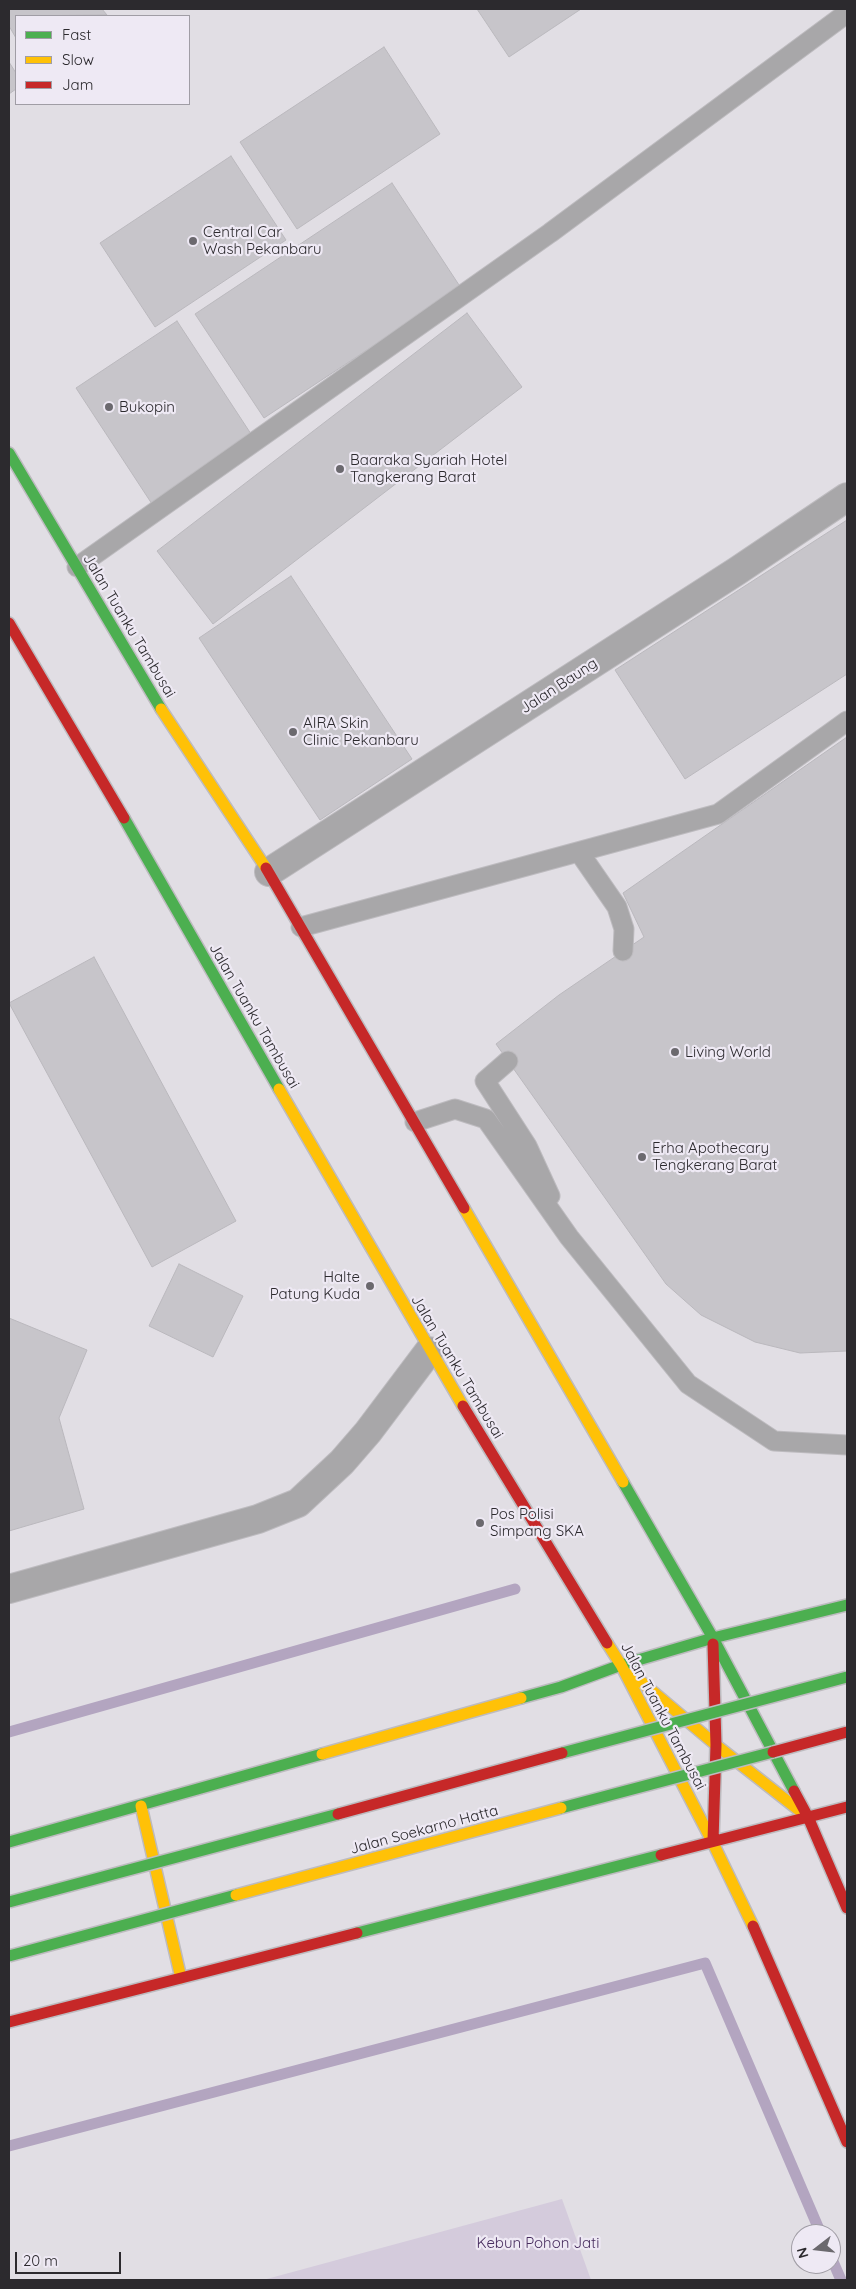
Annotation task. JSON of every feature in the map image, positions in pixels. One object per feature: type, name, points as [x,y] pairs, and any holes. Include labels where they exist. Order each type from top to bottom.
[{"type":"main road","name":"Jalan Tuanku Tambusai","points":[[9,453],[176,734],[269,872],[713,1638],[808,1817],[847,1908]]},
{"type":"main road","name":"Jalan Tuanku Tambusai","points":[[9,623],[106,787],[429,1351],[621,1666],[713,1843],[772,1966],[847,2142]]},
{"type":"main road","points":[[9,1842],[561,1687],[621,1666],[713,1638],[847,1605]]},
{"type":"main road","points":[[713,1638],[716,1745],[713,1843]]},
{"type":"main road","points":[[621,1666],[716,1745],[808,1817]]},
{"type":"main road","points":[[9,1902],[847,1677]]},
{"type":"main road","name":"Jalan Soekarno Hatta","points":[[9,1956],[847,1732]]},
{"type":"main road","points":[[141,1806],[181,1978]]},
{"type":"main road","points":[[9,2022],[713,1843],[847,1807]]},
{"type":"street","name":"Jalan Baung","points":[[269,872],[729,576],[847,497]]},
{"type":"street","points":[[9,1589],[258,1519],[298,1503],[342,1462],[368,1432],[429,1351]]},
{"type":"lane","points":[[77,567],[542,239],[847,13]]},
{"type":"lane","points":[[301,927],[718,814],[847,721]]},
{"type":"lane","points":[[579,852],[617,907],[624,929],[623,951]]},
{"type":"lane","points":[[508,1061],[485,1081],[527,1146],[569,1237]]},
{"type":"lane","points":[[415,1122],[455,1109],[486,1119],[569,1237],[688,1384],[774,1441],[847,1446]]},
{"type":"green space","name":"Kebun Pohon Jati","points":[[562,2199],[591,2280],[263,2280]]},
{"type":"building","points":[[9,9],[102,9],[107,15],[15,15],[15,36],[9,26]]},
{"type":"building","points":[[477,9],[581,9],[509,57]]},
{"type":"building","points":[[384,47],[440,134],[297,229],[240,142]]},
{"type":"building","points":[[9,62],[15,71],[15,90],[9,94]]},
{"type":"building","name":"Central Car Wash Pekanbaru","points":[[231,156],[286,240],[155,327],[100,243]]},
{"type":"building","points":[[392,183],[461,288],[264,418],[195,314]]},
{"type":"building","name":"Baaraka Syariah Hotel Tangkerang Barat","points":[[467,313],[522,387],[213,624],[157,551]]},
{"type":"building","points":[[177,321],[253,437],[152,504],[76,388]]},
{"type":"building","points":[[847,520],[847,674],[685,779],[615,670]]},
{"type":"building","points":[[291,576],[412,759],[320,820],[199,638]]},
{"type":"building","name":"Living World","points":[[847,737],[847,1351],[800,1353],[755,1342],[701,1315],[666,1284],[496,1044],[559,995],[644,937],[623,893]]},
{"type":"building","points":[[94,957],[236,1221],[152,1267],[9,1003]]},
{"type":"building","points":[[179,1264],[243,1296],[213,1357],[149,1326]]},
{"type":"building","points":[[9,1318],[87,1350],[59,1418],[84,1509],[9,1531]]},
{"type":"waterway","points":[[9,1732],[515,1589]]},
{"type":"waterway","points":[[9,2146],[705,1963],[817,2224]]},
{"type":"waterway","points":[[838,2274],[841,2280]]},
{"type":"traffic: fast","points":[[9,453],[161,709]]},
{"type":"traffic: fast","points":[[124,818],[279,1089]]},
{"type":"traffic: fast","points":[[623,1482],[713,1638],[794,1791]]},
{"type":"traffic: fast","points":[[521,1698],[561,1687],[621,1665],[713,1638],[847,1605]]},
{"type":"traffic: fast","points":[[562,1753],[847,1677]]},
{"type":"traffic: fast","points":[[561,1808],[773,1752]]},
{"type":"traffic: fast","points":[[9,1842],[322,1754]]},
{"type":"traffic: fast","points":[[9,1902],[338,1814]]},
{"type":"traffic: fast","points":[[357,1933],[661,1855]]},
{"type":"traffic: fast","points":[[9,1956],[236,1895]]},
{"type":"traffic: slow","points":[[161,709],[266,868]]},
{"type":"traffic: slow","points":[[279,1089],[463,1406]]},
{"type":"traffic: slow","points":[[464,1208],[623,1482]]},
{"type":"traffic: slow","points":[[607,1643],[621,1665],[713,1843],[753,1926]]},
{"type":"traffic: slow","points":[[632,1674],[716,1745],[800,1811]]},
{"type":"traffic: slow","points":[[322,1754],[521,1698]]},
{"type":"traffic: slow","points":[[141,1806],[181,1978]]},
{"type":"traffic: slow","points":[[236,1895],[561,1808]]},
{"type":"traffic: jam","points":[[9,623],[124,818]]},
{"type":"traffic: jam","points":[[266,868],[464,1208]]},
{"type":"traffic: jam","points":[[463,1406],[607,1643]]},
{"type":"traffic: jam","points":[[713,1644],[716,1745],[713,1841]]},
{"type":"traffic: jam","points":[[773,1752],[847,1732]]},
{"type":"traffic: jam","points":[[338,1814],[562,1753]]},
{"type":"traffic: jam","points":[[794,1791],[808,1817],[847,1908]]},
{"type":"traffic: jam","points":[[661,1855],[847,1807]]},
{"type":"traffic: jam","points":[[753,1926],[847,2142]]},
{"type":"traffic: jam","points":[[9,2022],[357,1933]]},
{"type":"place","name":"Central Car Wash Pekanbaru","points":[[193,241]]},
{"type":"place","name":"Bukopin","points":[[109,407]]},
{"type":"place","name":"Baaraka Syariah Hotel Tangkerang Barat","points":[[340,469]]},
{"type":"place","name":"AIRA Skin Clinic Pekanbaru","points":[[293,732]]},
{"type":"place","name":"Living World","points":[[675,1052]]},
{"type":"place","name":"Erha Apothecary Tengkerang Barat","points":[[642,1157]]},
{"type":"place","name":"Halte Patung Kuda","points":[[370,1286]]},
{"type":"place","name":"Pos Polisi Simpang SKA","points":[[480,1523]]}]
